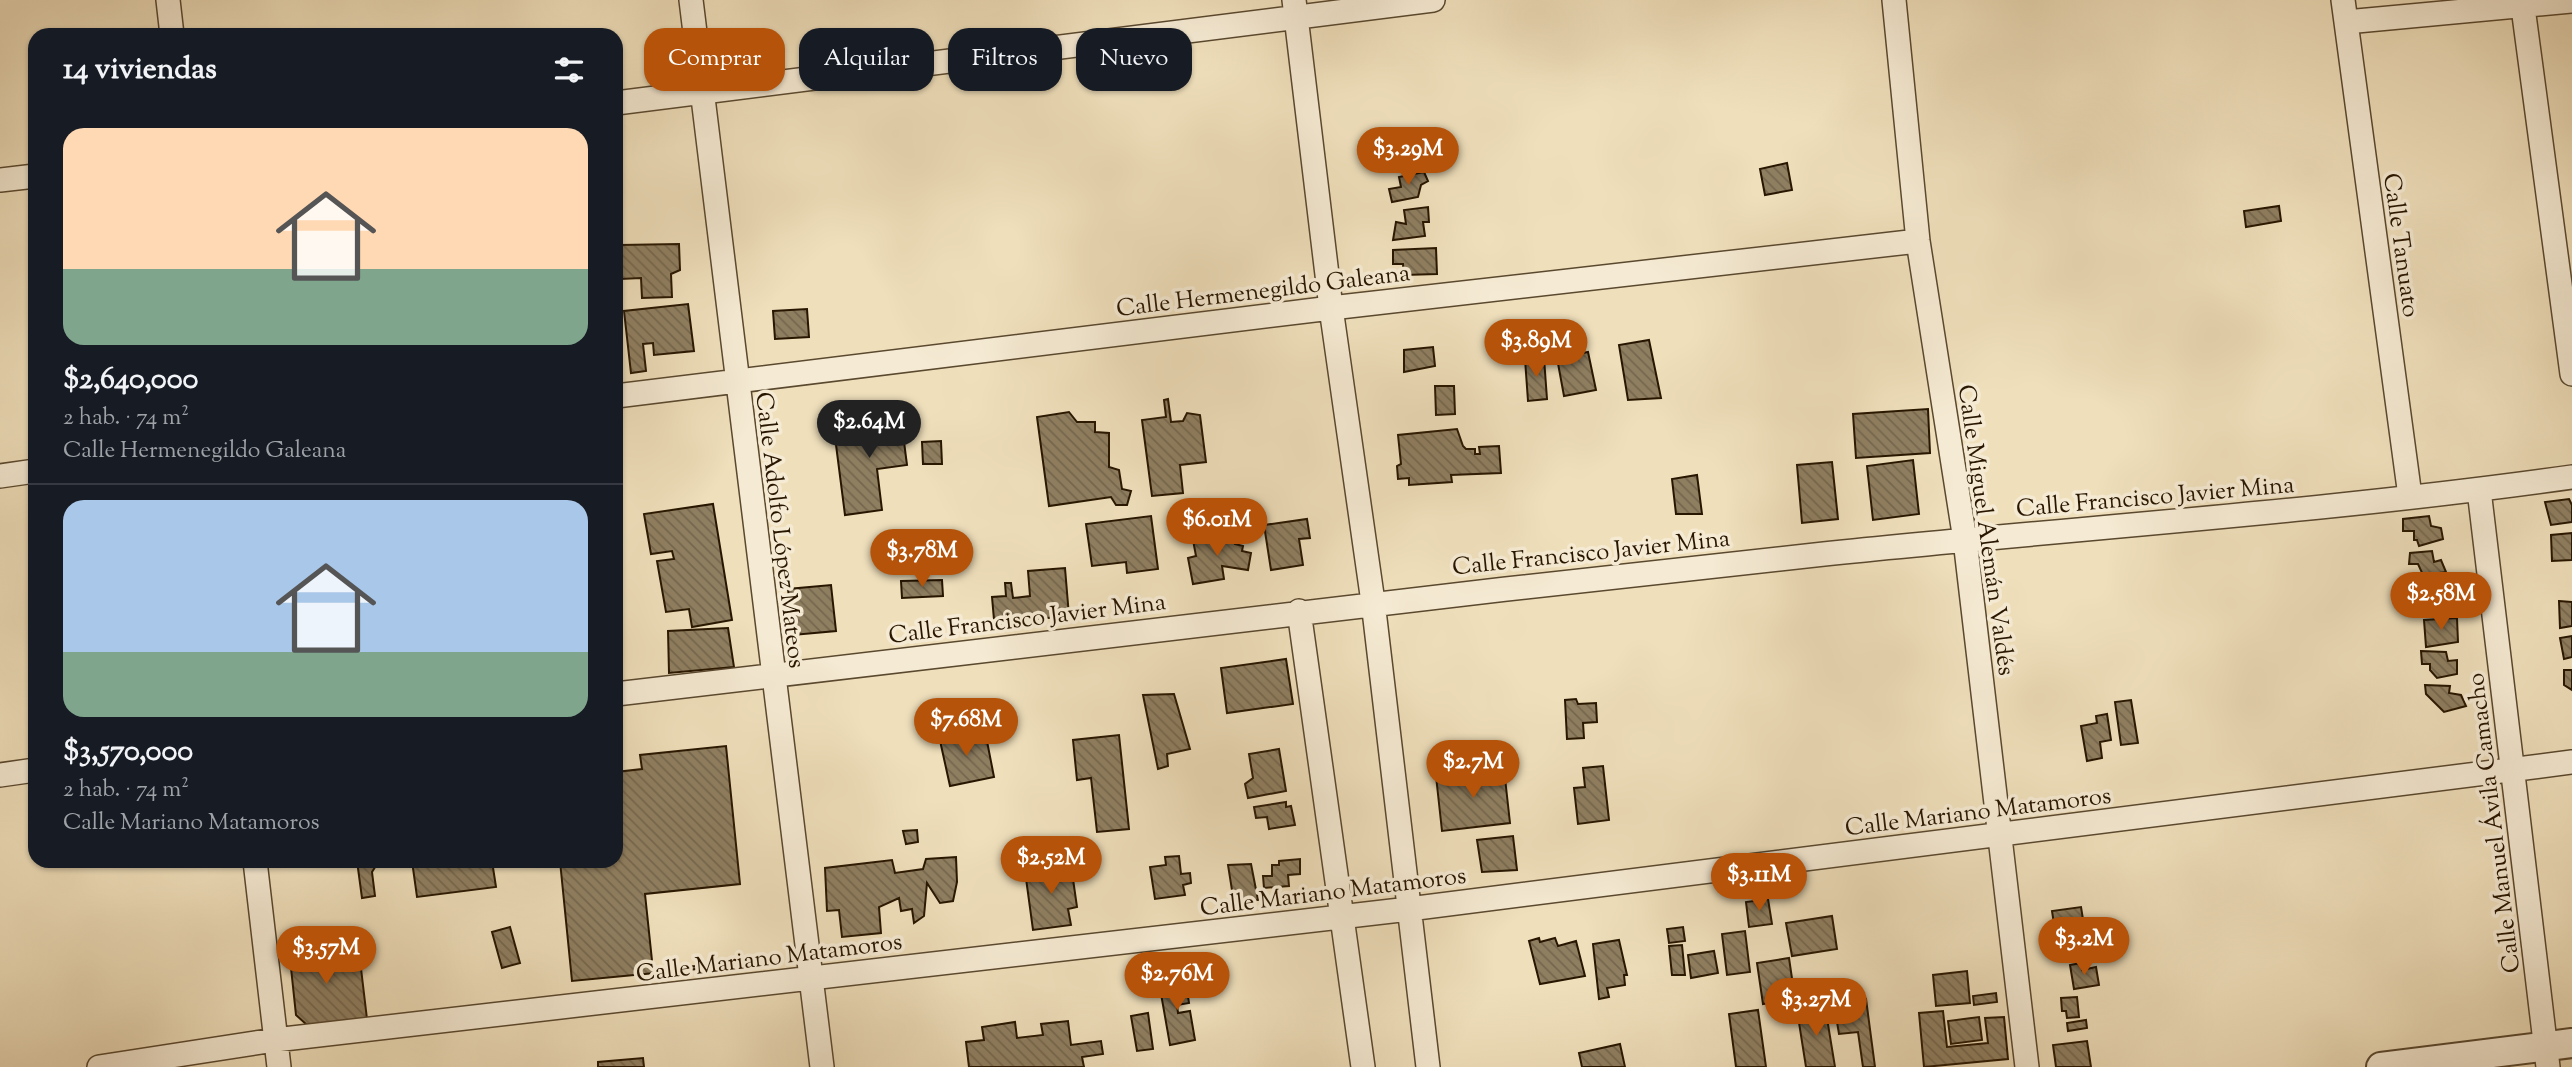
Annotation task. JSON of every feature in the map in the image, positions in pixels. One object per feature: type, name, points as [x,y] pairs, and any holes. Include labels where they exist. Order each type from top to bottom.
[{"type":"street","points":[[168,0],[171,28]]},
{"type":"street","name":"Calle Adolfo López Mateos","points":[[691,0],[822,1067]]},
{"type":"street","points":[[623,102],[1295,9],[1433,0]]},
{"type":"street","name":"Calle Miguel Alemán Valdés","points":[[1894,0],[1917,241],[1965,540],[2027,1067]]},
{"type":"street","points":[[2345,11],[2572,1]]},
{"type":"street","points":[[2523,3],[2572,374]]},
{"type":"street","points":[[1295,9],[1331,308],[1373,602],[1428,1067]]},
{"type":"street","name":"Calle Tanuato","points":[[2345,11],[2410,496]]},
{"type":"street","points":[[0,180],[28,177]]},
{"type":"street","name":"Calle Hermenegildo Galeana","points":[[623,395],[1331,308],[1917,241]]},
{"type":"street","points":[[0,476],[28,472]]},
{"type":"street","name":"Calle Francisco Javier Mina","points":[[623,693],[1373,602],[1965,540],[2216,519],[2572,477]]},
{"type":"street","name":"Calle Manuel Ávila Camacho","points":[[2479,490],[2514,768],[2555,1052]]},
{"type":"street","points":[[1299,611],[1344,915],[1363,1067]]},
{"type":"street","name":"Calle Mariano Matamoros","points":[[99,1067],[275,1040],[1409,909],[2572,762]]},
{"type":"street","points":[[0,775],[28,771]]},
{"type":"street","points":[[256,868],[279,1067]]},
{"type":"street","points":[[2381,1067],[2555,1052]]},
{"type":"building","points":[[1787,163],[1792,190],[1765,195],[1760,169]]},
{"type":"building","points":[[1424,172],[1428,181],[1421,185],[1418,197],[1392,202],[1389,189],[1401,187],[1399,177]]},
{"type":"building","points":[[2279,206],[2281,221],[2246,227],[2244,211]]},
{"type":"building","points":[[1428,207],[1429,222],[1423,222],[1425,236],[1393,240],[1396,222],[1406,224],[1404,210]]},
{"type":"building","points":[[679,244],[680,270],[671,274],[672,297],[642,298],[641,278],[623,279],[623,245]]},
{"type":"building","points":[[1436,248],[1437,274],[1404,275],[1403,264],[1393,264],[1393,250]]},
{"type":"building","points":[[688,304],[694,351],[654,355],[653,343],[643,344],[646,371],[631,373],[624,311]]},
{"type":"building","points":[[807,309],[809,337],[775,339],[773,311]]},
{"type":"building","points":[[1649,340],[1661,398],[1628,400],[1619,345]]},
{"type":"building","points":[[1433,347],[1435,366],[1404,372],[1404,350]]},
{"type":"building","points":[[1588,352],[1596,390],[1564,396],[1557,358]]},
{"type":"building","points":[[1544,358],[1547,399],[1528,401],[1525,359]]},
{"type":"building","points":[[1435,386],[1454,386],[1455,414],[1436,415]]},
{"type":"building","points":[[1168,399],[1171,422],[1183,421],[1187,413],[1200,415],[1206,462],[1180,465],[1183,493],[1152,496],[1142,420],[1166,417],[1164,400]]},
{"type":"building","points":[[1928,409],[1930,453],[1856,458],[1853,414]]},
{"type":"building","points":[[900,411],[907,465],[877,469],[882,510],[845,515],[835,437],[859,434],[865,416]]},
{"type":"building","points":[[1069,412],[1077,422],[1095,422],[1095,432],[1109,433],[1109,467],[1119,470],[1122,489],[1131,491],[1127,505],[1116,505],[1111,497],[1049,506],[1037,417]]},
{"type":"building","points":[[1457,429],[1463,446],[1466,449],[1475,449],[1475,454],[1480,454],[1479,447],[1499,446],[1501,473],[1451,475],[1452,482],[1409,485],[1409,478],[1398,479],[1397,466],[1401,464],[1398,435]]},
{"type":"building","points":[[941,441],[942,464],[923,464],[922,442]]},
{"type":"building","points":[[1913,460],[1919,514],[1873,520],[1867,466]]},
{"type":"building","points":[[1832,462],[1838,519],[1802,523],[1797,465]]},
{"type":"building","points":[[1697,475],[1702,514],[1676,514],[1672,479]]},
{"type":"building","points":[[2569,499],[2572,505],[2572,522],[2551,525],[2545,502]]},
{"type":"building","points":[[713,504],[732,620],[692,627],[689,609],[666,612],[657,561],[674,559],[672,551],[651,554],[644,514]]},
{"type":"building","points":[[1151,516],[1158,569],[1127,573],[1126,562],[1092,566],[1086,524]]},
{"type":"building","points":[[2429,516],[2431,526],[2441,528],[2443,539],[2419,546],[2417,540],[2414,540],[2414,531],[2403,531],[2403,519]]},
{"type":"building","points":[[1307,519],[1310,538],[1299,539],[1303,565],[1271,570],[1264,525]]},
{"type":"building","points":[[1237,533],[1235,544],[1243,546],[1242,551],[1251,553],[1248,570],[1222,566],[1224,579],[1193,584],[1188,558],[1196,556],[1193,540]]},
{"type":"building","points":[[2572,533],[2572,560],[2552,561],[2551,535]]},
{"type":"building","points":[[2432,551],[2434,562],[2441,560],[2446,572],[2434,574],[2433,578],[2424,577],[2418,564],[2409,564],[2410,553]]},
{"type":"building","points":[[1065,568],[1069,616],[1012,621],[1009,630],[995,631],[992,597],[1006,596],[1005,583],[1011,583],[1013,598],[1030,596],[1028,571]]},
{"type":"building","points":[[942,580],[943,596],[902,598],[901,581]]},
{"type":"building","points":[[831,585],[836,631],[793,635],[788,589]]},
{"type":"building","points":[[2436,585],[2437,595],[2446,593],[2449,604],[2429,610],[2422,598],[2413,598],[2414,586]]},
{"type":"building","points":[[2559,601],[2572,602],[2572,626],[2560,628]]},
{"type":"building","points":[[2457,618],[2458,642],[2426,647],[2424,620]]},
{"type":"building","points":[[728,628],[734,667],[669,673],[668,631]]},
{"type":"building","points":[[2572,636],[2572,657],[2564,659],[2560,638]]},
{"type":"building","points":[[2421,651],[2446,652],[2448,661],[2457,660],[2457,674],[2437,678],[2430,670],[2430,664],[2422,664]]},
{"type":"building","points":[[1286,659],[1293,704],[1227,713],[1221,668]]},
{"type":"building","points":[[2564,670],[2572,670],[2572,690],[2564,685]]},
{"type":"building","points":[[2425,685],[2450,686],[2449,693],[2461,695],[2466,706],[2444,712],[2426,694]]},
{"type":"building","points":[[1174,694],[1190,749],[1167,754],[1168,766],[1158,769],[1143,695]]},
{"type":"building","points":[[1576,699],[1578,704],[1596,703],[1597,722],[1583,723],[1584,738],[1567,739],[1565,700]]},
{"type":"building","points":[[2131,700],[2138,743],[2121,745],[2115,702]]},
{"type":"building","points":[[2107,714],[2111,740],[2100,742],[2102,758],[2087,761],[2081,726],[2097,723],[2096,716]]},
{"type":"building","points":[[966,731],[968,740],[986,736],[994,777],[950,786],[939,736]]},
{"type":"building","points":[[1119,735],[1129,829],[1097,832],[1091,778],[1077,780],[1073,740]]},
{"type":"building","points":[[726,746],[740,884],[645,894],[653,970],[706,965],[707,968],[572,981],[561,868],[623,868],[623,771],[642,769],[640,755]]},
{"type":"building","points":[[1279,749],[1286,791],[1248,798],[1245,784],[1253,778],[1249,754]]},
{"type":"building","points":[[1603,766],[1609,820],[1578,824],[1574,788],[1585,787],[1583,768]]},
{"type":"building","points":[[1504,769],[1510,823],[1442,831],[1436,776]]},
{"type":"building","points":[[1286,802],[1286,807],[1291,806],[1295,825],[1269,829],[1267,817],[1256,818],[1254,807]]},
{"type":"building","points":[[917,830],[918,842],[906,844],[903,831]]},
{"type":"building","points":[[1513,836],[1517,870],[1482,872],[1477,840]]},
{"type":"building","points":[[1179,856],[1181,874],[1190,873],[1191,883],[1183,885],[1185,895],[1155,899],[1150,867],[1166,865],[1165,857]]},
{"type":"building","points":[[956,857],[957,882],[953,901],[940,903],[927,883],[924,916],[914,923],[912,909],[901,911],[899,898],[879,907],[881,933],[842,937],[839,910],[827,911],[825,868],[892,860],[895,873],[923,869],[926,859]]},
{"type":"building","points":[[1300,859],[1300,874],[1288,875],[1289,886],[1264,888],[1263,876],[1272,876],[1272,865],[1279,865],[1279,861]]},
{"type":"building","points":[[1251,864],[1258,900],[1234,903],[1228,865]]},
{"type":"building","points":[[1071,865],[1077,907],[1068,909],[1071,925],[1033,930],[1025,871]]},
{"type":"building","points":[[358,868],[375,868],[372,872],[375,896],[362,898]]},
{"type":"building","points":[[413,868],[493,868],[496,887],[417,897]]},
{"type":"building","points":[[1768,899],[1772,924],[1749,927],[1746,902]]},
{"type":"building","points":[[2081,907],[2086,938],[2057,943],[2052,911]]},
{"type":"building","points":[[1832,916],[1837,949],[1792,956],[1786,923]]},
{"type":"building","points":[[510,927],[520,963],[502,968],[492,932]]},
{"type":"building","points":[[1683,927],[1685,941],[1669,943],[1667,929]]},
{"type":"building","points":[[1745,931],[1750,972],[1727,975],[1722,934]]},
{"type":"building","points":[[1539,938],[1540,942],[1555,938],[1558,946],[1576,941],[1585,976],[1540,984],[1529,941]]},
{"type":"building","points":[[1619,940],[1627,975],[1624,975],[1625,985],[1607,988],[1609,997],[1599,999],[1593,944]]},
{"type":"building","points":[[337,944],[339,962],[360,960],[367,1019],[307,1025],[296,1015],[289,949]]},
{"type":"building","points":[[1682,945],[1685,975],[1672,975],[1669,946]]},
{"type":"building","points":[[1714,951],[1718,973],[1691,978],[1688,955]]},
{"type":"building","points":[[1789,958],[1795,999],[1763,1004],[1757,963]]},
{"type":"building","points":[[2081,963],[2082,970],[2096,967],[2099,985],[2074,989],[2070,965]]},
{"type":"building","points":[[1967,971],[1970,1003],[1936,1006],[1933,975]]},
{"type":"building","points":[[1185,977],[1189,1003],[1177,1005],[1178,1013],[1190,1011],[1195,1040],[1170,1045],[1160,988],[1174,985],[1172,979]]},
{"type":"building","points":[[1996,993],[1997,1002],[1974,1005],[1973,996]]},
{"type":"building","points":[[2077,997],[2079,1017],[2067,1018],[2066,1011],[2062,1011],[2061,998]]},
{"type":"building","points":[[1866,999],[1875,1067],[1863,1067],[1858,1032],[1839,1034],[1834,1004]]},
{"type":"building","points":[[1825,1006],[1835,1067],[1806,1067],[1797,1010]]},
{"type":"building","points":[[1758,1010],[1766,1067],[1736,1067],[1729,1014]]},
{"type":"building","points":[[1943,1011],[1947,1047],[1988,1043],[1985,1018],[2004,1017],[2008,1059],[1924,1067],[1919,1013]]},
{"type":"building","points":[[1148,1013],[1153,1049],[1137,1051],[1131,1016]]},
{"type":"building","points":[[1979,1017],[1982,1040],[1951,1044],[1948,1021]]},
{"type":"building","points":[[2086,1020],[2087,1028],[2068,1031],[2067,1023]]},
{"type":"building","points":[[1068,1021],[1071,1045],[1101,1041],[1103,1054],[1082,1057],[1084,1067],[969,1067],[966,1042],[984,1040],[982,1027],[1015,1022],[1017,1038],[1043,1035],[1041,1024]]},
{"type":"building","points":[[2087,1041],[2091,1067],[2056,1067],[2053,1045]]},
{"type":"building","points":[[1620,1044],[1625,1067],[1582,1067],[1579,1053]]},
{"type":"building","points":[[643,1058],[644,1067],[598,1067],[598,1062]]}]
